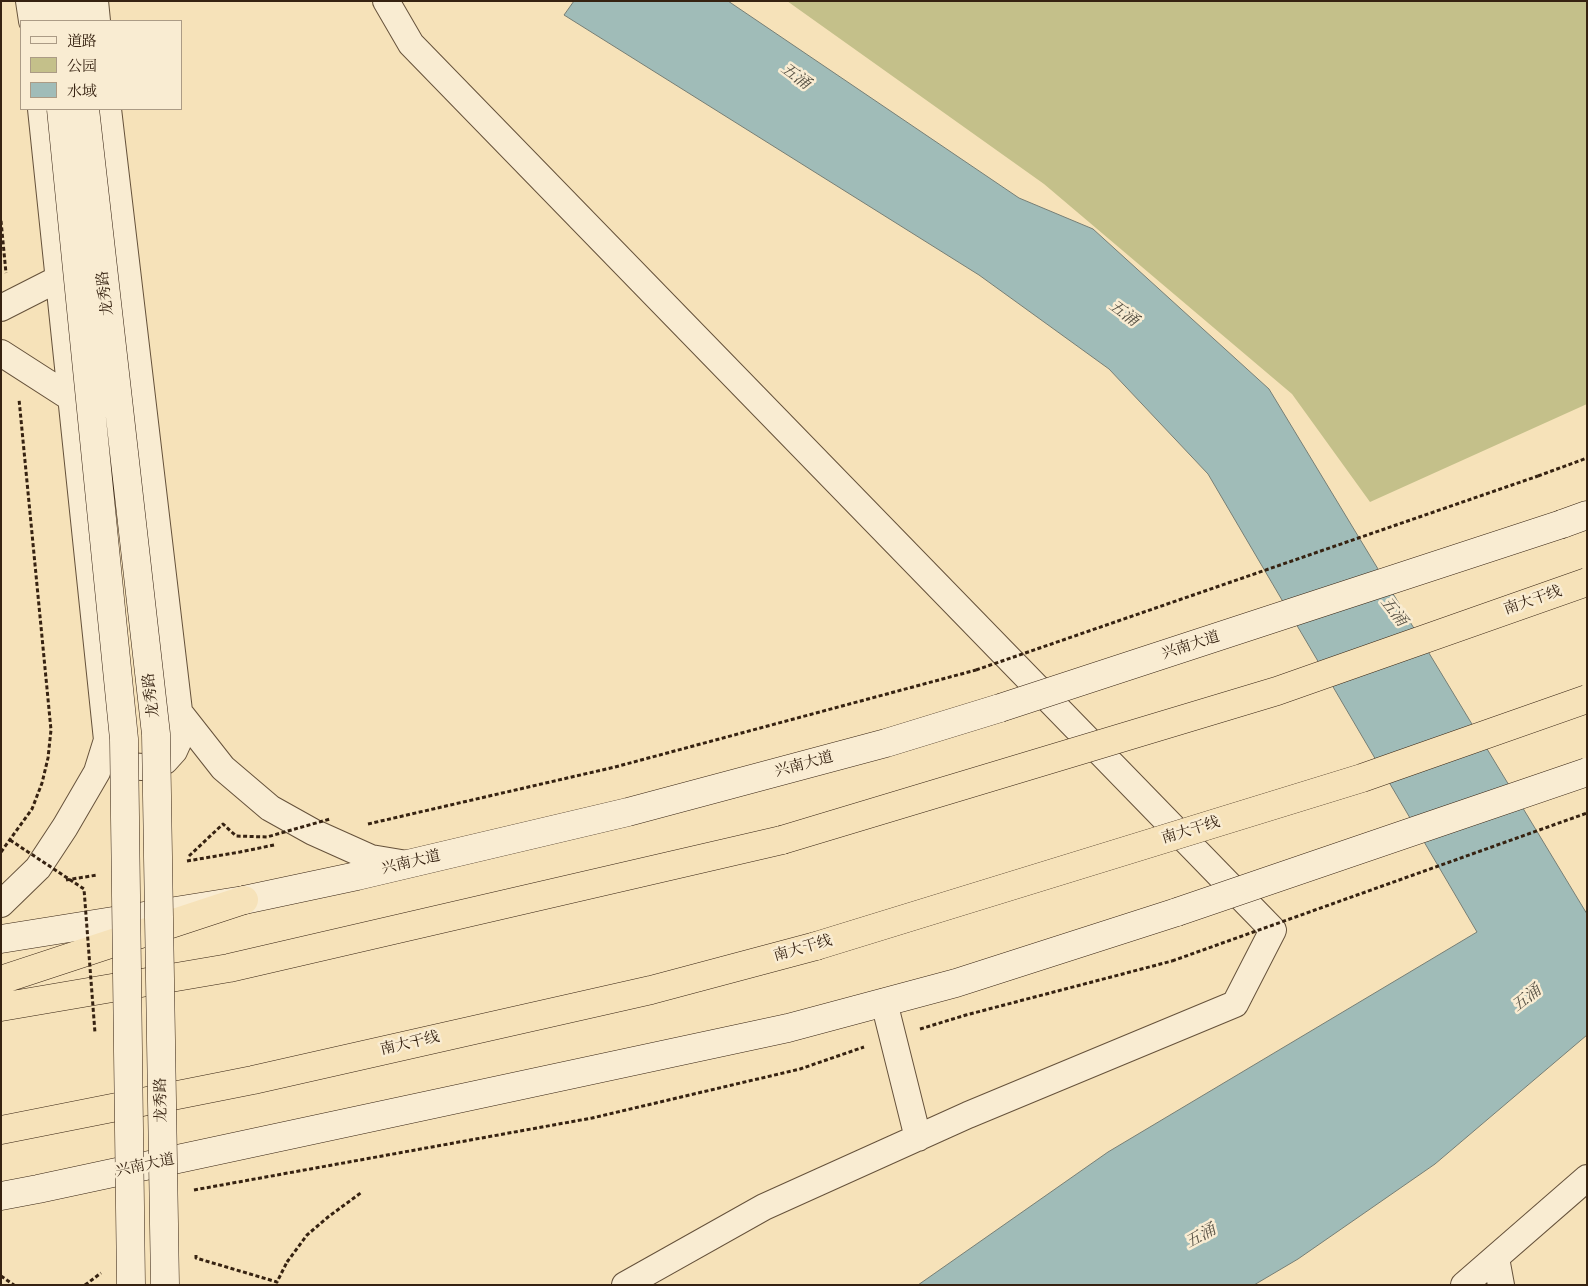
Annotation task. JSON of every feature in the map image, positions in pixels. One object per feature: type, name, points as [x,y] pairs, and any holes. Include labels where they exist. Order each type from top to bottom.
[{"type":"highway","name":"南大干线","points":[[1,1007],[230,968],[782,840],[1277,691],[1587,582]]},
{"type":"highway","name":"南大干线","points":[[1,1130],[253,1080],[631,994],[816,946],[1362,778],[1587,699]]},
{"type":"highway","points":[[1,980],[244,900]]},
{"type":"main road","points":[[50,1],[52,20]]},
{"type":"main road","points":[[72,1],[75,20]]},
{"type":"main road","name":"龙秀路","points":[[61,110],[124,739],[131,1285]]},
{"type":"main road","name":"龙秀路","points":[[85,110],[156,734],[165,1285]]},
{"type":"main road","name":"兴南大道","points":[[1,940],[244,900],[628,812],[886,742],[1000,708],[1574,519]]},
{"type":"main road","name":"兴南大道","points":[[1,1196],[788,1028],[956,983],[1177,912],[1587,772]]},
{"type":"street","points":[[30,1],[32,20]]},
{"type":"street","points":[[95,1],[97,20]]},
{"type":"street","points":[[386,1],[411,44],[1273,930],[1235,1004],[968,1115],[764,1207],[625,1285]]},
{"type":"street","points":[[41,110],[106,740],[111,750],[119,759],[130,766],[142,767],[154,766],[165,761],[174,751],[179,740],[181,728],[108,110]]},
{"type":"street","points":[[5,306],[58,279]]},
{"type":"street","points":[[8,357],[71,398]]},
{"type":"street","points":[[179,712],[223,768],[270,808],[329,825],[371,858],[407,864]]},
{"type":"street","points":[[10,896],[38,868],[65,827],[97,772],[106,740]]},
{"type":"street","points":[[884,1002],[918,1138]]},
{"type":"street","points":[[1464,1285],[1587,1178]]},
{"type":"street","points":[[1496,1258],[1501,1285]]},
{"type":"path","points":[[1,222],[5,306]]},
{"type":"path","points":[[1,852],[32,810],[48,758],[51,730],[8,357]]},
{"type":"path","points":[[276,844],[182,862],[223,824],[236,836],[268,837],[615,767],[976,670],[1587,458]]},
{"type":"path","points":[[190,1190],[592,1118],[800,1069],[966,1015],[1172,962],[1587,813]]},
{"type":"path","points":[[10,840],[84,889],[95,1038]]},
{"type":"path","points":[[10,896],[105,874]]},
{"type":"path","points":[[196,1248],[196,1258],[277,1282],[287,1262],[307,1235],[362,1192]]},
{"type":"path","points":[[85,1285],[106,1270]]},
{"type":"path","points":[[1,1276],[12,1283]]},
{"type":"green space","points":[[787,1],[1587,1],[1587,404],[1370,502],[1292,394],[1044,184]]},
{"type":"water","name":"五涌","points":[[574,1],[728,1],[1019,198],[1093,229],[1269,389],[1587,914],[1587,1035],[1435,1164],[1298,1259],[1254,1285],[918,1285],[1108,1152],[1477,932],[1208,474],[1109,369],[979,275],[564,15]]}]
